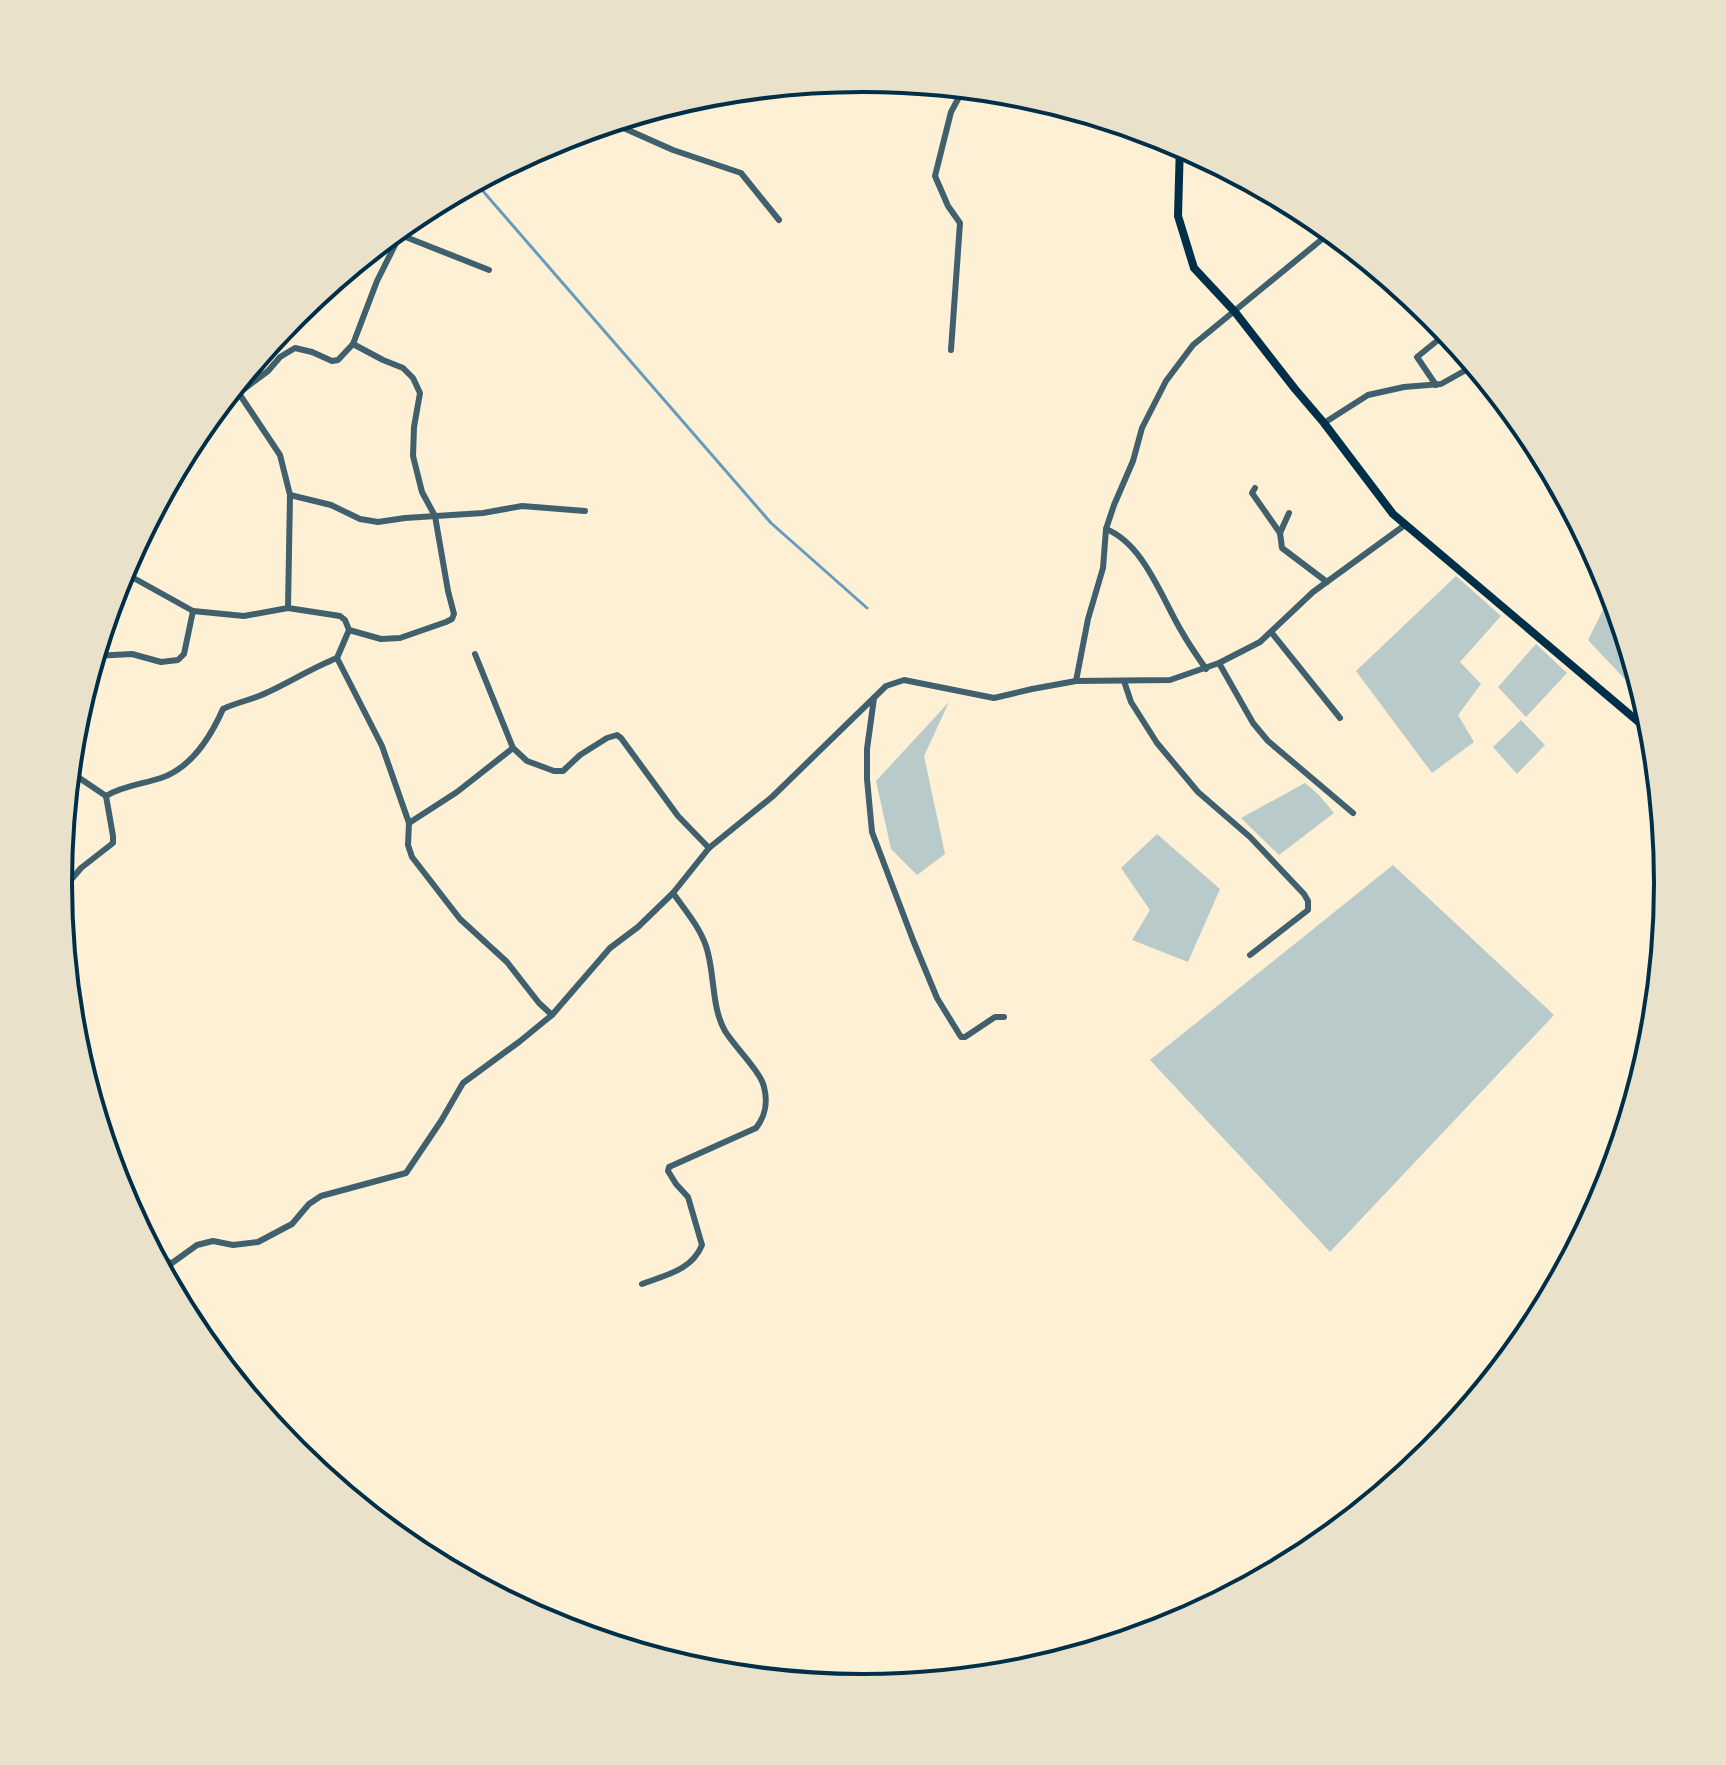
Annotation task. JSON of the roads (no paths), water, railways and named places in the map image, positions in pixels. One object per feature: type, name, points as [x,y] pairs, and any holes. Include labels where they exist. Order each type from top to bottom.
[{"type":"main road","points":[[1180,158],[1178,216],[1194,268],[1235,312],[1393,514],[1637,721]]},
{"type":"street","points":[[951,350],[960,223],[948,206],[935,176],[951,112],[959,97]]},
{"type":"street","points":[[624,128],[673,150],[741,173],[779,220]]},
{"type":"street","points":[[407,237],[489,270]]},
{"type":"street","points":[[1076,681],[1088,619],[1103,568],[1106,529],[1133,461],[1142,428],[1166,381],[1193,345],[1322,239]]},
{"type":"street","points":[[252,380],[268,371],[288,350],[295,348],[332,361],[338,360],[353,344],[391,248]]},
{"type":"street","points":[[1436,385],[1417,357],[1438,340]]},
{"type":"street","points":[[349,630],[381,639],[400,638],[454,617],[435,516],[422,492],[413,456],[420,393],[413,378],[403,368],[353,344]]},
{"type":"street","points":[[1324,423],[1368,395],[1404,387],[1441,384],[1466,370]]},
{"type":"street","points":[[240,394],[280,455],[290,495],[288,608]]},
{"type":"street","points":[[1255,488],[1252,493],[1280,533],[1282,548],[1327,582]]},
{"type":"street","points":[[290,495],[331,505],[360,519],[378,522],[483,513],[522,506],[585,511]]},
{"type":"street","points":[[1280,533],[1289,513]]},
{"type":"street","points":[[170,1262],[197,1245],[213,1241],[233,1245],[258,1242],[292,1224],[309,1204],[321,1196],[406,1173],[463,1083],[552,1015],[610,948],[638,927],[673,893],[709,848],[772,797],[886,686],[904,680],[994,698],[1076,681],[1170,680],[1206,669],[1260,642],[1313,592],[1405,525]]},
{"type":"street","points":[[1106,529],[1127,541],[1143,560],[1183,635],[1206,669]]},
{"type":"street","points":[[106,796],[166,776],[193,757],[223,709],[262,695],[337,658],[349,630],[340,616],[288,608],[244,616],[193,611],[133,578]]},
{"type":"street","points":[[106,655],[132,654],[161,662],[178,660],[184,654],[193,611]]},
{"type":"street","points":[[1271,632],[1340,718]]},
{"type":"street","points":[[475,654],[513,748],[527,761],[554,771],[563,771],[580,755],[617,735],[678,816],[709,848]]},
{"type":"street","points":[[337,658],[382,746],[409,823],[408,845],[412,857],[460,919],[507,962],[552,1015]]},
{"type":"street","points":[[1219,663],[1253,723],[1268,741],[1353,813]]},
{"type":"street","points":[[1124,681],[1131,702],[1157,743],[1198,792],[1250,837],[1308,901],[1308,910],[1250,955]]},
{"type":"street","points":[[874,698],[867,749],[872,832],[913,940],[937,998],[961,1037],[995,1017],[1004,1017]]},
{"type":"street","points":[[409,823],[457,792],[513,748]]},
{"type":"street","points":[[72,878],[113,843],[106,796],[79,778]]},
{"type":"street","points":[[642,1284],[690,1264],[702,1245],[688,1197],[676,1184],[668,1171],[669,1167],[756,1128],[763,1120],[766,1104],[762,1081],[722,1025],[700,929],[673,893]]},
{"type":"waterway","points":[[482,190],[771,523],[867,608]]}]
